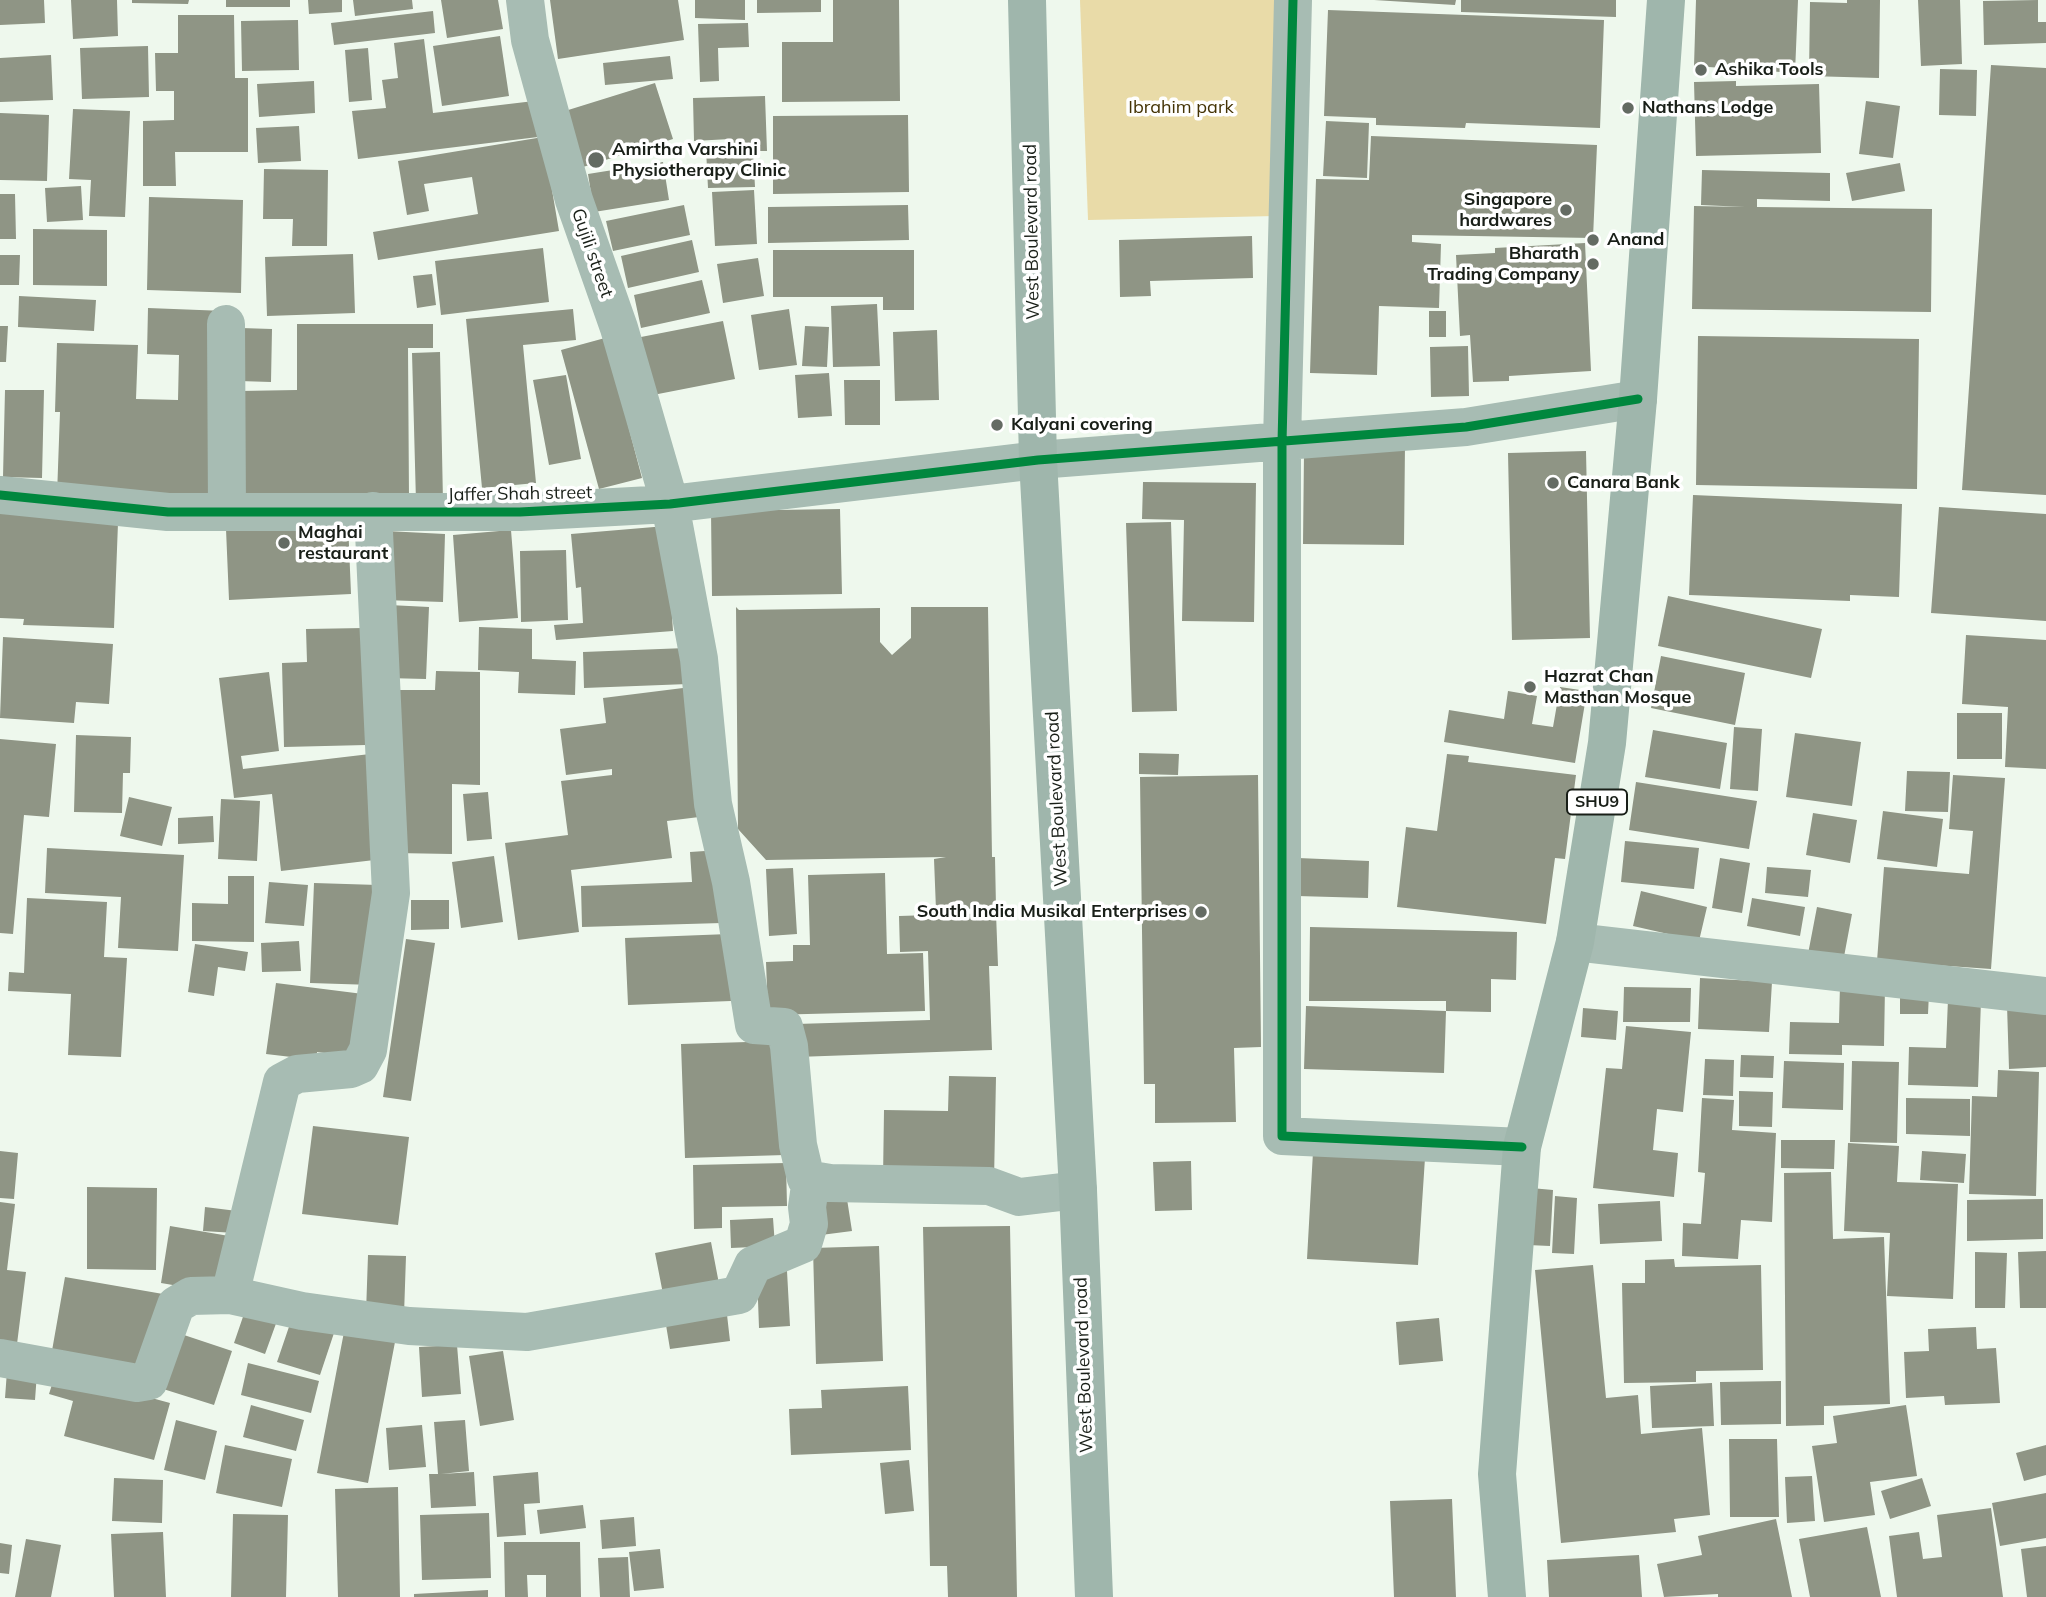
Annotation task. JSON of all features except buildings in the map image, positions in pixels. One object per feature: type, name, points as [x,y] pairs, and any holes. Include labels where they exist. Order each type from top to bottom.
[{"type":"main road","name":"West Boulevard road","points":[[1027,0],[1038,460],[1078,1190],[1094,1597]]},
{"type":"main road","name":"SHU9","points":[[1507,1597],[1497,1474],[1522,1147],[1575,942],[1607,743],[1638,399],[1666,0]]},
{"type":"street","name":"Gujili street","points":[[525,0],[530,40],[574,200],[619,328],[670,504],[699,659],[713,804],[731,882],[754,1025],[784,1027],[789,1046],[798,1145],[806,1179],[811,1179]]},
{"type":"street","points":[[1293,0],[1282,442],[1282,1136],[1522,1147]]},
{"type":"street","points":[[226,324],[227,512]]},
{"type":"street","name":"Jaffer Shah street","points":[[0,495],[169,512],[520,512],[670,504],[1038,460],[1466,427],[1638,399]]},
{"type":"street","points":[[230,1295],[282,1082],[297,1074],[351,1069],[360,1065],[368,1050],[391,893],[373,512]]},
{"type":"street","points":[[1575,942],[2046,996]]},
{"type":"street","points":[[0,1358],[137,1383],[149,1381],[176,1305],[191,1296],[230,1295],[302,1311],[409,1326],[527,1332],[738,1295],[753,1265],[803,1244],[809,1224],[807,1207],[811,1179],[989,1186],[1019,1197],[1078,1190]]},
{"type":"green space","name":"Ibrahim park","points":[[1080,0],[1282,0],[1276,216],[1088,220]]},
{"type":"cycle path","points":[[1293,0],[1282,442],[1282,1136],[1522,1147]]},
{"type":"cycle path","points":[[0,495],[168,512],[520,512],[670,504],[1038,460],[1466,427],[1638,399]]},
{"type":"place","name":"Ashika Tools","points":[[1701,70]]},
{"type":"place","name":"Nathans Lodge","points":[[1628,108]]},
{"type":"place","name":"Amirtha Varshini Physiotherapy Clinic","points":[[596,160]]},
{"type":"place","name":"Singapore hardwares","points":[[1566,210]]},
{"type":"place","name":"Anand","points":[[1593,240]]},
{"type":"place","name":"Bharath Trading Company","points":[[1593,264]]},
{"type":"place","name":"Kalyani covering","points":[[997,425]]},
{"type":"place","name":"Canara Bank","points":[[1553,483]]},
{"type":"place","name":"Maghai restaurant","points":[[284,543]]},
{"type":"place","name":"Hazrat Chan Masthan Mosque","points":[[1530,687]]},
{"type":"place","name":"South India Musikal Enterprises","points":[[1201,912]]}]
